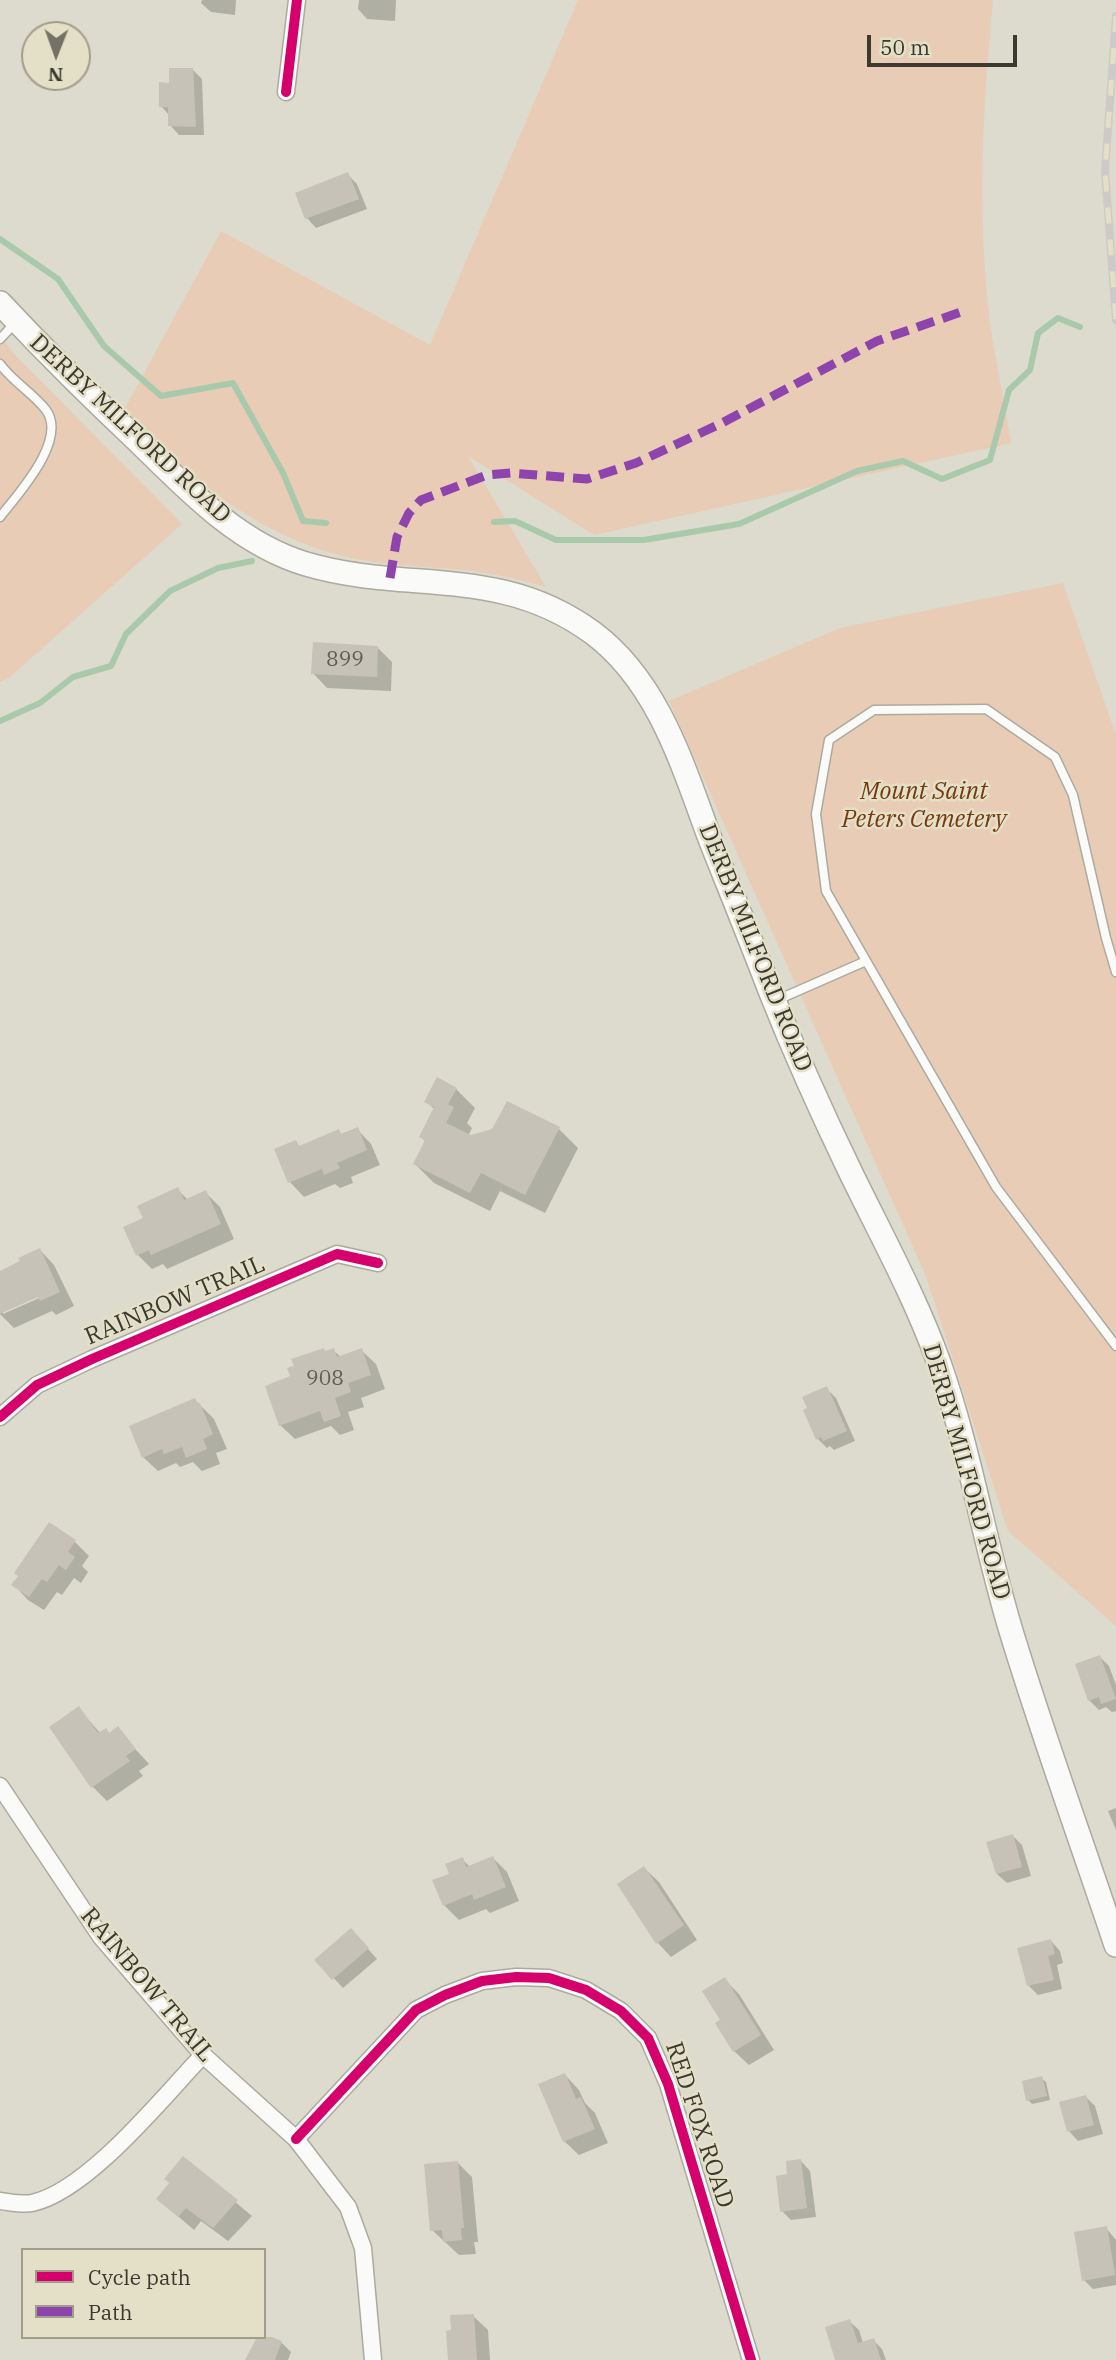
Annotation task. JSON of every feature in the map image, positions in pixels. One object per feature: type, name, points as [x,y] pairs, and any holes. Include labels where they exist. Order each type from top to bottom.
[{"type":"main road","name":"DERBY MILFORD ROAD","points":[[0,303],[93,399],[203,503],[258,543],[285,557],[331,570],[512,592],[540,603],[592,633],[613,651],[643,687],[663,721],[823,1115],[905,1283],[939,1362],[963,1443],[1011,1631],[1116,1945]]},
{"type":"street","points":[[286,92],[297,0]]},
{"type":"street","name":"RAINBOW TRAIL","points":[[0,1417],[37,1385],[337,1254],[378,1263]]},
{"type":"street","name":"RAINBOW TRAIL","points":[[0,1786],[101,1937],[203,2055],[296,2139],[348,2207],[363,2248],[373,2360]]},
{"type":"street","name":"RED FOX ROAD","points":[[296,2139],[416,2010],[482,1982],[516,1977],[550,1978],[586,1990],[621,2011],[648,2038],[668,2084],[751,2360]]},
{"type":"street","points":[[0,2201],[32,2203],[67,2188],[108,2156],[203,2055]]},
{"type":"lane","points":[[0,339],[17,321]]},
{"type":"lane","points":[[0,364],[47,411],[53,426],[49,443],[37,468],[0,517]]},
{"type":"lane","points":[[1116,972],[1073,796],[1055,757],[986,709],[874,710],[829,740],[816,814],[826,891],[996,1187],[1116,1346]]},
{"type":"lane","points":[[775,1002],[866,961]]},
{"type":"green space","points":[[578,0],[993,0],[982,172],[984,258],[993,343],[1011,443],[594,535],[468,456],[546,587],[473,571],[362,560],[292,539],[261,523],[203,483],[149,436],[124,410],[221,231],[430,345]]},
{"type":"green space","points":[[0,336],[18,358],[182,524],[10,677],[0,682]]},
{"type":"green space","name":"Mount Saint Peters Cemetery","points":[[1063,583],[1116,735],[1116,1626],[1008,1531],[926,1276],[669,701],[840,628]]},
{"type":"building","points":[[169,68],[193,68],[196,127],[168,126],[168,107],[159,107],[159,82],[169,83]]},
{"type":"building","points":[[348,172],[359,199],[305,219],[295,193]]},
{"type":"building","points":[[313,642],[378,646],[377,677],[311,674]]},
{"type":"building","points":[[437,1077],[457,1088],[448,1104],[454,1107],[446,1123],[471,1135],[492,1129],[507,1101],[560,1127],[525,1195],[481,1173],[470,1193],[413,1164],[425,1140],[419,1137],[434,1107],[424,1102]]},
{"type":"building","points":[[358,1127],[367,1150],[337,1163],[340,1168],[324,1175],[322,1169],[288,1183],[274,1149],[296,1140],[299,1146],[339,1129],[341,1134]]},
{"type":"building","points":[[178,1187],[184,1200],[206,1190],[221,1224],[151,1255],[149,1250],[136,1256],[123,1227],[143,1218],[137,1206]]},
{"type":"building","points":[[40,1248],[60,1292],[40,1301],[38,1297],[0,1314],[0,1271],[20,1261],[18,1258]]},
{"type":"building","points":[[324,1348],[325,1351],[334,1348],[337,1357],[362,1348],[371,1375],[348,1383],[351,1392],[335,1398],[341,1416],[324,1422],[320,1411],[279,1426],[265,1386],[290,1376],[287,1368],[294,1366],[291,1359]]},
{"type":"building","points":[[827,1386],[847,1431],[823,1441],[821,1437],[816,1440],[803,1410],[807,1408],[802,1397]]},
{"type":"building","points":[[195,1398],[198,1404],[200,1403],[213,1434],[203,1439],[207,1449],[186,1458],[182,1447],[164,1454],[162,1449],[142,1458],[129,1426]]},
{"type":"building","points":[[49,1522],[76,1540],[68,1552],[75,1557],[66,1570],[59,1565],[47,1582],[42,1579],[29,1597],[11,1585],[18,1576],[14,1573]]},
{"type":"building","points":[[1100,1655],[1116,1699],[1101,1704],[1099,1697],[1088,1701],[1075,1664]]},
{"type":"building","points":[[79,1706],[98,1733],[106,1728],[109,1733],[118,1726],[136,1749],[126,1756],[130,1761],[91,1788],[49,1727]]},
{"type":"building","points":[[1013,1834],[1022,1867],[996,1874],[986,1842]]},
{"type":"building","points":[[493,1856],[506,1887],[474,1900],[472,1894],[443,1906],[432,1880],[449,1874],[445,1864],[463,1857],[466,1867]]},
{"type":"building","points":[[644,1866],[684,1925],[656,1944],[617,1884]]},
{"type":"building","points":[[351,1928],[369,1948],[332,1980],[314,1960]]},
{"type":"building","points":[[1051,1939],[1055,1954],[1048,1956],[1054,1980],[1027,1986],[1017,1948]]},
{"type":"building","points":[[725,1977],[761,2035],[733,2052],[715,2023],[720,2020],[702,1991]]},
{"type":"building","points":[[565,2073],[576,2099],[581,2097],[595,2129],[563,2142],[538,2084]]},
{"type":"building","points":[[1042,2076],[1047,2096],[1026,2101],[1022,2081]]},
{"type":"building","points":[[1086,2095],[1094,2125],[1067,2132],[1059,2102]]},
{"type":"building","points":[[183,2156],[238,2200],[213,2228],[186,2208],[178,2217],[156,2199],[169,2183],[164,2179]]},
{"type":"building","points":[[801,2159],[807,2208],[780,2212],[776,2176],[787,2174],[786,2161]]},
{"type":"building","points":[[458,2161],[464,2228],[461,2228],[462,2240],[443,2242],[442,2230],[430,2231],[424,2164]]},
{"type":"building","points":[[1107,2226],[1115,2275],[1082,2281],[1074,2232]]},
{"type":"building","points":[[474,2314],[477,2360],[448,2360],[446,2331],[451,2330],[450,2315]]},
{"type":"building","points":[[850,2319],[858,2343],[874,2338],[881,2360],[835,2360],[825,2327]]},
{"type":"building","points":[[272,2337],[282,2341],[275,2360],[245,2360],[256,2339]]},
{"type":"waterway","points":[[0,239],[58,279],[104,346],[161,396],[233,383],[283,473],[303,521],[326,523]]},
{"type":"waterway","points":[[494,522],[515,521],[556,540],[644,540],[739,524],[857,471],[903,461],[942,479],[990,460],[1009,390],[1030,370],[1038,333],[1058,318],[1080,327]]},
{"type":"waterway","points":[[0,721],[40,703],[73,677],[111,666],[126,634],[170,591],[218,568],[252,561]]},
{"type":"railway","points":[[1116,16],[1105,171],[1116,320]]},
{"type":"marked path","points":[[390,578],[397,537],[409,513],[421,500],[487,475],[511,473],[587,479],[636,463],[722,423],[877,341],[961,312]]},
{"type":"cycle path","points":[[286,92],[297,0]]},
{"type":"cycle path","points":[[0,1417],[37,1385],[337,1254],[378,1263]]},
{"type":"cycle path","points":[[296,2139],[416,2010],[445,1995],[482,1981],[516,1977],[549,1978],[586,1990],[621,2011],[648,2038],[668,2084],[751,2360]]}]
